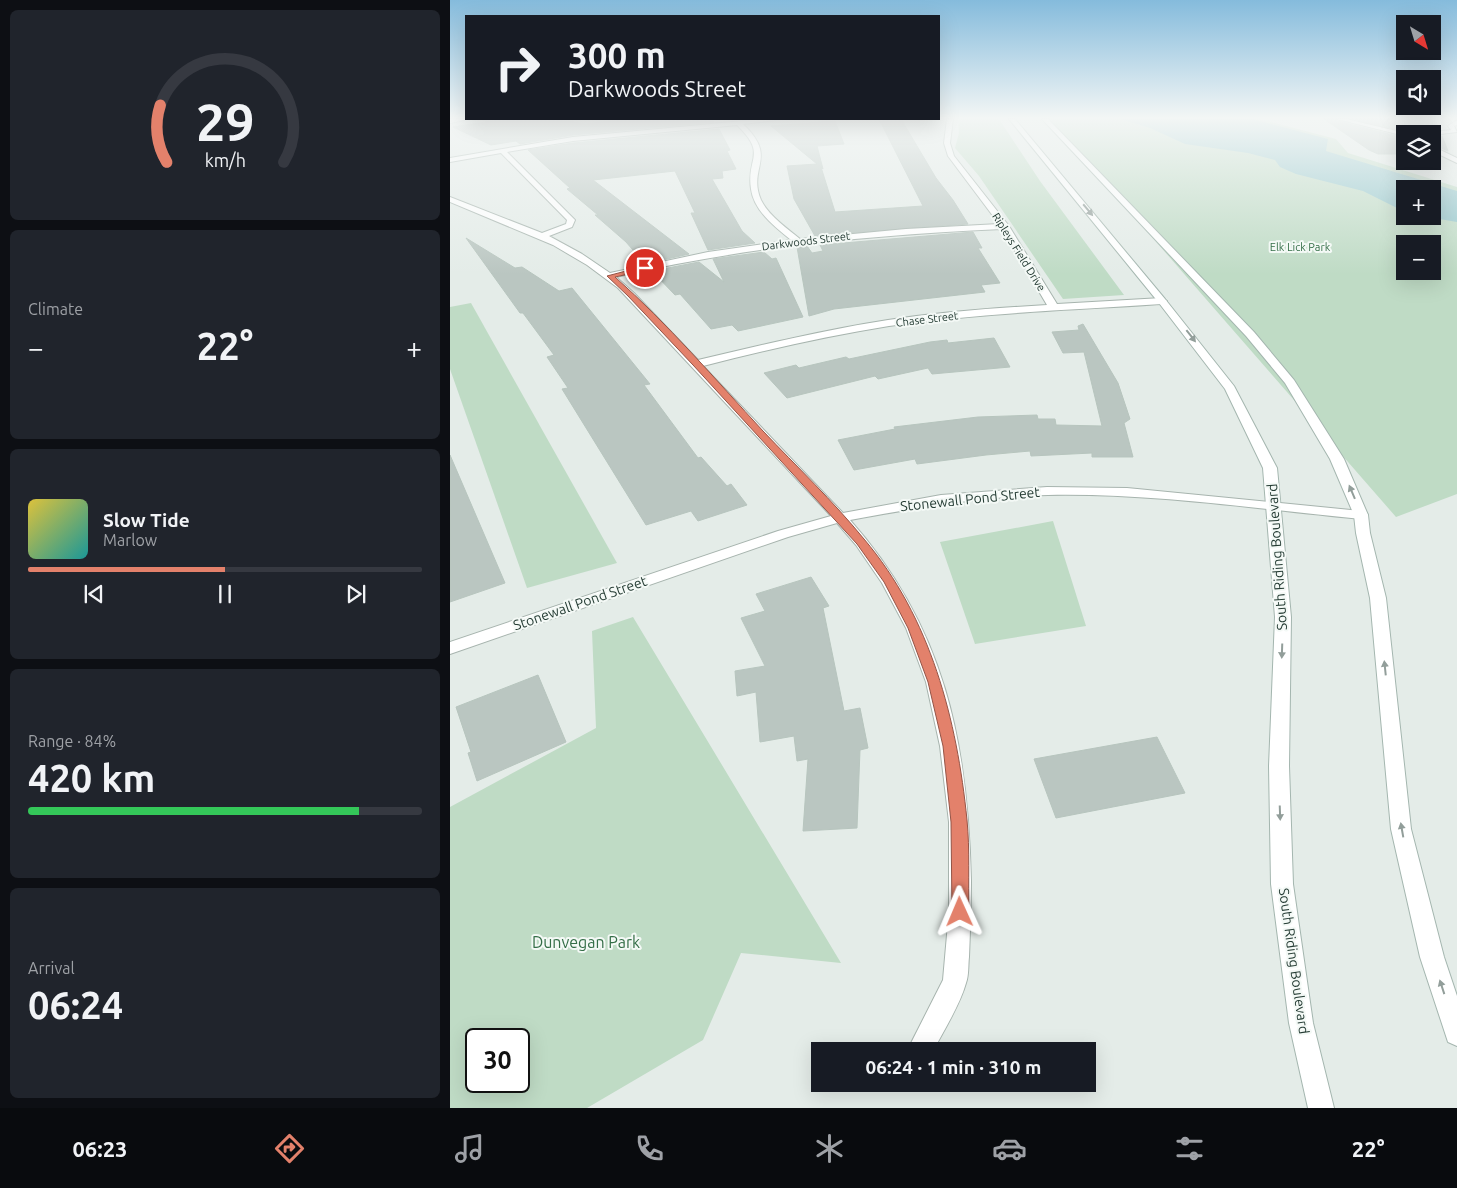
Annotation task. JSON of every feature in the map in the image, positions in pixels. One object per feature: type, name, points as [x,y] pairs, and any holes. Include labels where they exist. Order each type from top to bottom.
[{"type":"street","points":[[522,171],[571,220],[569,225],[543,236]]},
{"type":"street","points":[[757,171],[754,182],[757,200],[766,214],[799,242]]},
{"type":"street","name":"Ripleys Field Drive","points":[[962,171],[1005,226],[1054,308]]},
{"type":"street","name":"South Riding Boulevard","points":[[1055,171],[1162,300],[1230,388],[1270,468],[1284,617],[1278,766],[1282,884],[1301,1023],[1321,1108]]},
{"type":"street","points":[[1095,171],[1250,334],[1290,382],[1338,459],[1361,515],[1363,533],[1378,598],[1401,829],[1432,957],[1457,1033]]},
{"type":"street","points":[[450,199],[477,212],[543,236],[581,256],[610,276],[631,295],[840,518],[861,542],[889,582],[914,628],[935,682],[950,746],[959,822],[960,912],[954,982],[924,1042]]},
{"type":"street","name":"Darkwoods Street","points":[[610,276],[696,258],[799,242],[914,230],[1005,226]]},
{"type":"street","name":"Chase Street","points":[[696,364],[798,339],[890,323],[982,313],[1162,300]]},
{"type":"street","name":"Stonewall Pond Street","points":[[450,648],[774,537],[840,518],[940,499],[1047,491],[1128,492],[1273,508],[1361,515]]},
{"type":"green space","points":[[974,171],[1033,171],[1124,295],[1063,299]]},
{"type":"green space","name":"Elk Lick Park","points":[[1094,171],[1405,171],[1435,180],[1396,180],[1396,225],[1441,225],[1441,182],[1457,187],[1457,494],[1396,517]]},
{"type":"green space","points":[[471,303],[617,563],[527,588],[450,369],[450,307]]},
{"type":"green space","points":[[1053,521],[1086,626],[975,644],[940,542]]},
{"type":"green space","name":"Dunvegan Park","points":[[633,617],[841,963],[741,953],[703,1040],[587,1108],[450,1108],[450,807],[596,728],[592,631]]},
{"type":"water","points":[[1288,171],[1391,171],[1421,180],[1396,180],[1396,208],[1363,191]]},
{"type":"water","points":[[1441,186],[1457,191],[1457,222],[1441,219]]},
{"type":"building","points":[[551,171],[724,171],[722,171],[723,178],[712,179],[742,231],[755,243],[708,250],[691,213],[695,213],[675,171],[593,180],[689,254],[645,264],[626,242],[595,215],[598,215],[567,189],[570,188]]},
{"type":"building","points":[[788,171],[822,171],[835,212],[923,206],[905,171],[932,171],[968,224],[815,236],[794,199]]},
{"type":"building","points":[[973,232],[982,248],[978,248],[1000,283],[981,285],[985,292],[834,309],[809,316],[797,247],[807,246],[812,253],[823,251],[820,245]]},
{"type":"building","points":[[466,238],[515,268],[522,267],[559,291],[572,288],[650,384],[644,385],[698,458],[701,457],[727,486],[731,484],[747,505],[698,521],[691,511],[646,525],[562,389],[568,388],[547,357],[554,355],[523,313],[520,313]]},
{"type":"building","points":[[764,252],[772,259],[776,258],[803,317],[738,331],[732,325],[711,329],[680,294],[675,295],[652,271],[699,262],[724,282],[713,259]]},
{"type":"building","points":[[1083,324],[1118,383],[1130,419],[1124,423],[1133,457],[1092,457],[1092,453],[1031,456],[1030,451],[917,464],[915,459],[854,470],[838,440],[895,429],[894,427],[978,417],[1037,415],[1038,419],[1055,419],[1056,425],[1102,426],[1084,352],[1063,353],[1052,332],[1079,330],[1078,326]]},
{"type":"building","points":[[994,338],[1010,367],[932,374],[928,368],[878,379],[875,376],[787,398],[764,373],[796,365],[799,368],[846,357],[849,359],[930,342],[947,340],[948,343]]},
{"type":"building","points":[[450,455],[505,583],[450,602]]},
{"type":"building","points":[[811,577],[829,606],[823,608],[844,711],[860,708],[868,748],[860,750],[857,828],[803,831],[808,759],[797,761],[794,736],[760,742],[756,692],[737,696],[735,671],[765,666],[741,618],[765,611],[756,594]]},
{"type":"building","points":[[538,675],[566,742],[477,781],[468,753],[471,752],[456,707]]},
{"type":"building","points":[[1157,737],[1185,793],[1056,818],[1034,759]]},
{"type":"route","points":[[645,268],[610,276],[631,295],[861,542],[889,582],[914,628],[935,682],[950,746],[959,822],[960,912]]}]
